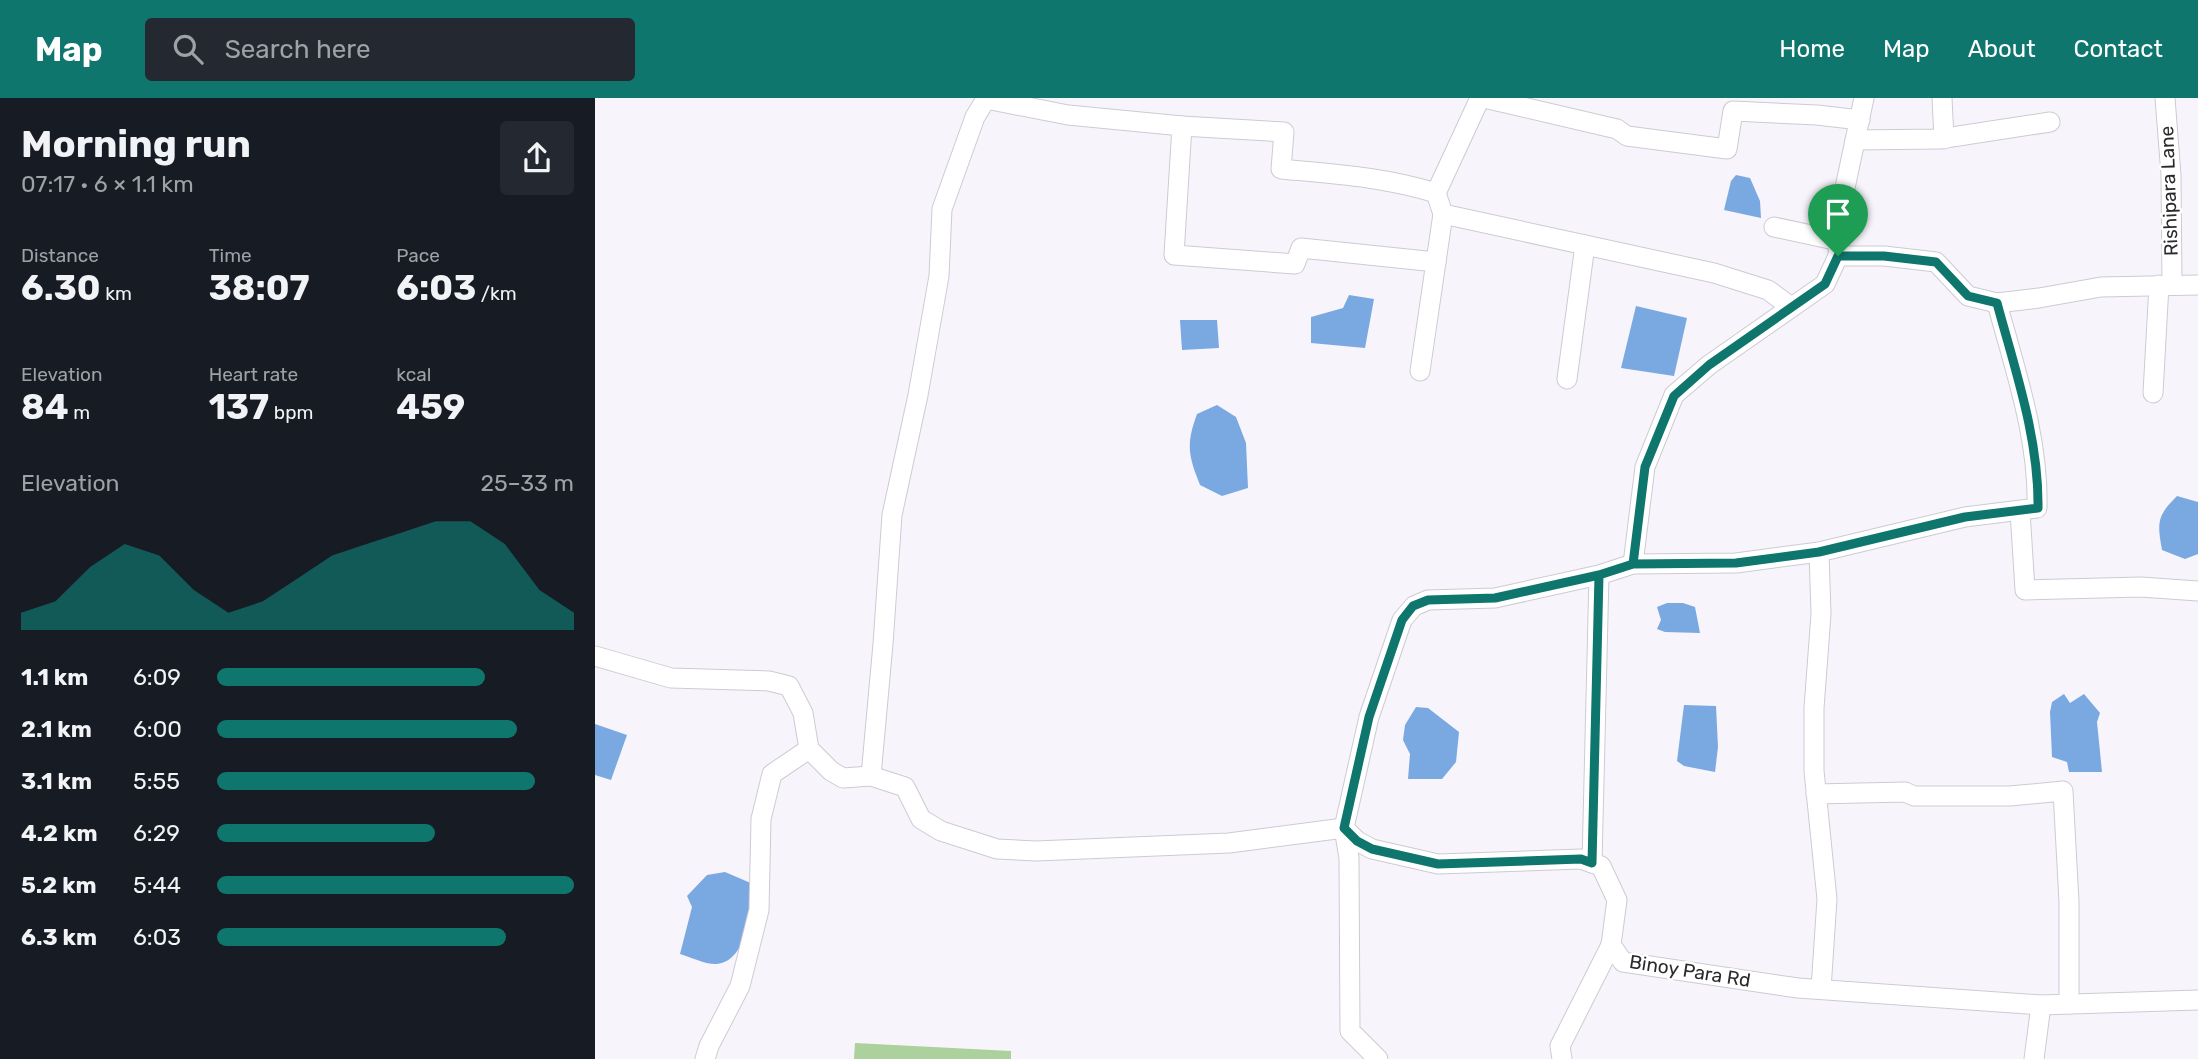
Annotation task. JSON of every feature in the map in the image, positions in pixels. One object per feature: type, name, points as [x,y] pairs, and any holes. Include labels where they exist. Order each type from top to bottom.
[{"type":"street","points":[[1420,371],[1443,214],[1436,193],[1482,98],[1618,129],[1627,136],[1727,149],[1733,111],[1860,120]]},
{"type":"street","points":[[1633,564],[1645,467],[1674,396],[1709,365],[1825,284],[1838,249],[1842,202],[1864,98]]},
{"type":"street","points":[[1942,98],[1944,138]]},
{"type":"street","name":"Rishipara Lane","points":[[2153,393],[2166,285],[2171,175],[2165,98]]},
{"type":"street","points":[[871,776],[892,515],[918,395],[939,276],[942,209],[975,117],[986,99],[1066,106],[1182,126],[1283,132],[1281,169],[1380,178],[1436,193]]},
{"type":"street","points":[[1855,140],[1944,138],[2050,122]]},
{"type":"street","points":[[1182,126],[1174,255],[1295,264],[1301,248],[1436,262]]},
{"type":"street","points":[[1443,214],[1714,273],[1768,290],[1791,307]]},
{"type":"street","points":[[1774,227],[1838,249],[1936,262],[1968,296],[1997,303],[2101,287],[2198,285]]},
{"type":"street","points":[[1567,379],[1585,245]]},
{"type":"street","points":[[1378,1059],[1373,1057],[1350,1031],[1349,858],[1344,828],[1369,717],[1402,620],[1413,606],[1428,600],[1495,598],[1599,575],[1633,564],[1736,563],[1819,552],[1965,517],[2038,508],[2038,486],[2030,425],[1997,303]]},
{"type":"street","points":[[2020,511],[2025,590],[2141,586],[2198,591]]},
{"type":"street","points":[[1819,552],[1821,614],[1814,720],[1814,771],[1827,899],[1821,989]]},
{"type":"street","points":[[1344,828],[1357,841],[1372,849],[1438,864],[1581,859],[1592,863],[1599,575]]},
{"type":"street","points":[[595,656],[670,678],[769,681],[789,686],[803,713],[809,749],[831,771],[843,778],[871,776],[905,787],[921,819],[941,831],[997,849],[1036,851],[1229,842],[1344,828]]},
{"type":"street","points":[[705,1059],[740,986],[759,910],[761,819],[772,774],[809,749]]},
{"type":"street","points":[[1816,794],[1905,792],[1914,796],[1998,796],[2063,791],[2069,902],[2069,1004]]},
{"type":"street","name":"Binoy Para Rd","points":[[1592,863],[1601,866],[1617,900],[1611,945],[1622,962],[1821,989],[2041,1005],[2198,1000]]},
{"type":"street","points":[[1562,1059],[1560,1046],[1611,945]]},
{"type":"street","points":[[2033,1059],[2041,1005]]},
{"type":"green space","points":[[855,1043],[1011,1051],[1011,1059],[854,1059]]},
{"type":"water","points":[[1736,175],[1750,178],[1760,201],[1761,218],[1724,210],[1731,181]]},
{"type":"water","points":[[1349,295],[1374,299],[1365,348],[1311,343],[1311,317],[1343,308]]},
{"type":"water","points":[[1636,306],[1687,318],[1674,376],[1621,368]]},
{"type":"water","points":[[1180,320],[1217,320],[1219,348],[1182,350]]},
{"type":"water","points":[[1217,405],[1236,417],[1246,443],[1248,488],[1222,496],[1200,485],[1190,450],[1197,414]]},
{"type":"water","points":[[2177,496],[2198,502],[2198,554],[2185,559],[2162,550],[2160,540],[2162,514]]},
{"type":"water","points":[[1667,603],[1683,603],[1695,607],[1700,633],[1665,632],[1657,629],[1661,620],[1657,607]]},
{"type":"water","points":[[2064,694],[2070,703],[2084,694],[2100,713],[2097,722],[2102,772],[2069,772],[2067,762],[2052,757],[2050,712],[2052,702]]},
{"type":"water","points":[[1684,705],[1716,706],[1718,747],[1715,772],[1684,766],[1677,761]]},
{"type":"water","points":[[1416,707],[1428,708],[1459,732],[1456,762],[1442,779],[1408,779],[1410,754],[1403,740],[1405,725]]},
{"type":"water","points":[[595,724],[627,735],[611,780],[595,775]]},
{"type":"water","points":[[725,872],[753,884],[749,919],[742,943],[728,960],[717,964],[680,954],[692,907],[687,896],[707,875]]},
{"type":"route","points":[[1838,256],[1825,284],[1709,365],[1674,396],[1645,467],[1633,564],[1599,575],[1495,598],[1428,600],[1413,606],[1402,620],[1369,717],[1344,828],[1357,841],[1372,849],[1438,864],[1581,859],[1592,863],[1599,575],[1633,564],[1736,563],[1819,552],[1965,517],[2038,508],[2038,486],[2030,425],[1997,303],[1968,296],[1936,262],[1884,256],[1838,256]]}]
